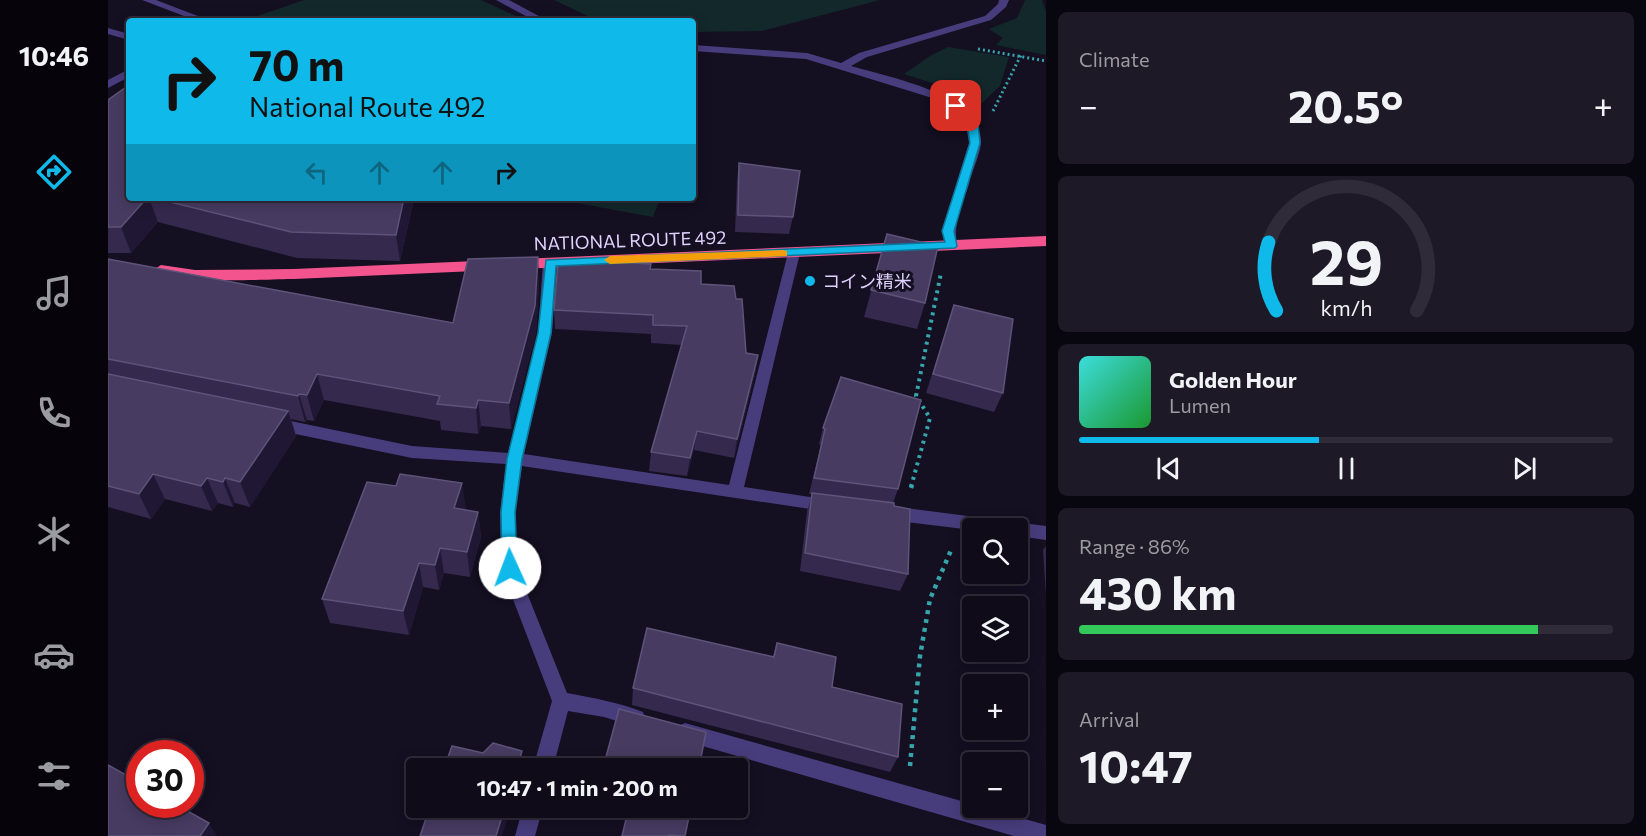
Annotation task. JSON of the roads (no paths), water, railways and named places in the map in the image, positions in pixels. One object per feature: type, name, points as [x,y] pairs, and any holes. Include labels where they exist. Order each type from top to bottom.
[{"type":"highway","name":"NATIONAL ROUTE 492","points":[[150,268],[195,274],[294,274],[1046,241]]},
{"type":"street","points":[[147,0],[198,18]]},
{"type":"street","points":[[501,0],[537,18]]},
{"type":"street","points":[[844,66],[863,55],[988,18],[1003,5],[1004,0]]},
{"type":"street","points":[[108,31],[126,36]]},
{"type":"street","points":[[696,48],[807,56],[933,95],[956,106],[972,124],[975,143],[948,231],[951,246]]},
{"type":"street","points":[[108,85],[126,74]]},
{"type":"street","points":[[108,90],[126,81]]},
{"type":"street","points":[[735,493],[794,253]]},
{"type":"street","points":[[546,758],[561,701],[510,568],[508,512],[514,459],[545,333],[550,262]]},
{"type":"street","points":[[260,421],[412,452],[514,459],[845,508]]},
{"type":"street","points":[[868,510],[962,522]]},
{"type":"street","points":[[1028,531],[1046,533]]},
{"type":"street","points":[[561,701],[604,708],[649,721]]},
{"type":"street","points":[[671,728],[1046,835]]},
{"type":"street","points":[[525,836],[530,818]]},
{"type":"place","name":"コイン精米","points":[[810,281]]}]
